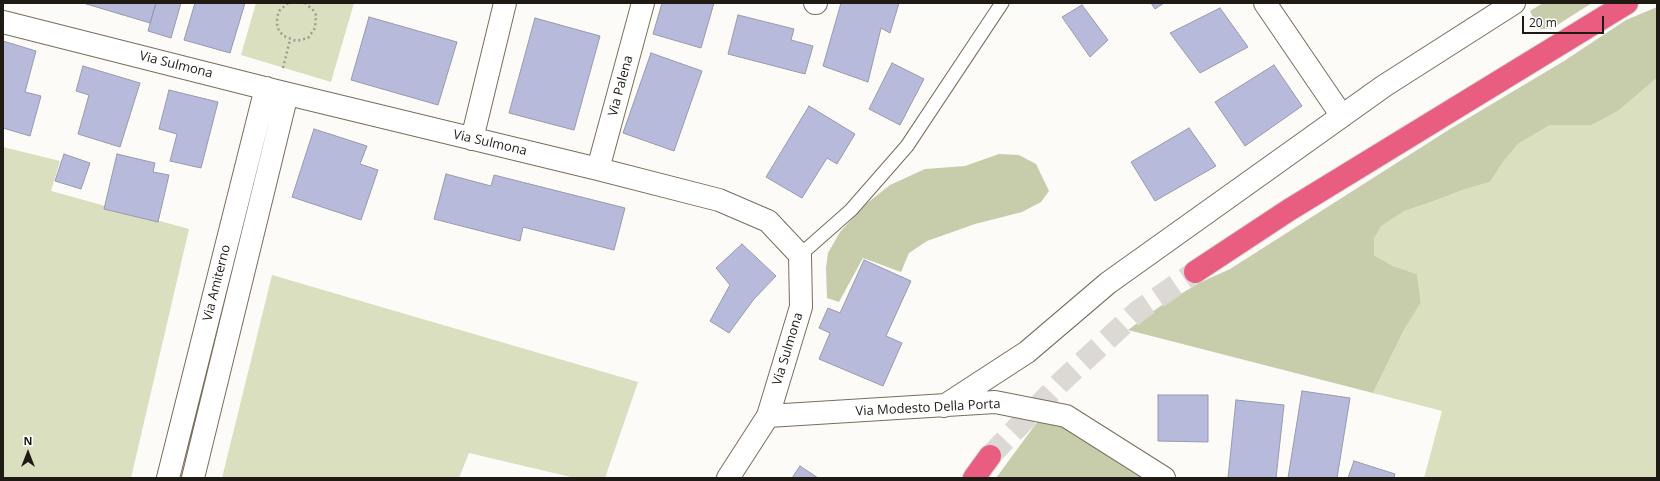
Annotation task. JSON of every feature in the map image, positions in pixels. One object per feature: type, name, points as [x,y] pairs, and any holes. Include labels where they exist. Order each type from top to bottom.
[{"type":"highway","points":[[1195,272],[1289,210],[1627,3]]},
{"type":"highway","points":[[974,478],[990,456]]},
{"type":"street","name":"Via Palena","points":[[598,169],[643,3]]},
{"type":"street","points":[[1265,3],[1342,116]]},
{"type":"street","points":[[944,406],[1027,352],[1108,282],[1384,86],[1514,3]]},
{"type":"street","points":[[472,139],[499,4]]},
{"type":"street","name":"Via Sulmona","points":[[3,22],[287,94],[720,200],[768,221],[800,255],[801,307],[768,416],[728,478]]},
{"type":"street","name":"Via Amiterno","points":[[168,478],[266,88]]},
{"type":"street","name":"Via Amiterno","points":[[192,478],[287,94]]},
{"type":"street","name":"Via Modesto Della Porta","points":[[768,416],[995,402],[1066,416],[1164,478]]},
{"type":"lane","points":[[800,255],[851,210],[907,146],[1002,3]]},
{"type":"path","points":[[288,3],[279,11],[276,18],[276,24],[279,31],[284,36],[296,41],[308,38],[316,28],[316,15],[305,3]]},
{"type":"green space","points":[[256,3],[354,3],[331,82],[241,55]]},
{"type":"green space","points":[[1543,3],[1592,3],[1551,29],[1540,29],[1530,11]]},
{"type":"green space","points":[[1657,7],[1657,78],[1618,111],[1592,125],[1550,125],[1518,144],[1503,162],[1490,182],[1404,211],[1381,226],[1374,239],[1374,255],[1393,266],[1417,274],[1421,302],[1404,330],[1373,393],[1128,330],[1159,307],[1199,283],[1230,269],[1450,129],[1564,61],[1626,20]]},
{"type":"green space","points":[[1657,78],[1657,478],[1424,478],[1442,411],[1373,393],[1404,330],[1421,301],[1417,274],[1393,266],[1374,255],[1374,239],[1381,225],[1403,211],[1490,182],[1503,162],[1518,144],[1550,125],[1592,125],[1618,111]]},
{"type":"green space","points":[[3,147],[60,161],[51,191],[189,229],[131,478],[3,478]]},
{"type":"green space","points":[[999,154],[1019,155],[1036,164],[1049,191],[1041,202],[1022,212],[975,224],[927,241],[909,253],[901,272],[863,258],[839,302],[827,298],[826,268],[828,253],[840,232],[866,204],[890,185],[925,169],[965,166]]},
{"type":"green space","points":[[272,275],[638,382],[605,478],[575,478],[469,453],[459,478],[222,478]]},
{"type":"green space","points":[[1041,417],[1055,421],[1149,478],[996,478]]},
{"type":"building","points":[[83,3],[156,3],[150,23]]},
{"type":"building","points":[[156,3],[181,3],[171,38],[148,31]]},
{"type":"building","points":[[195,3],[245,3],[230,53],[184,40]]},
{"type":"building","points":[[662,3],[714,3],[701,48],[653,34]]},
{"type":"building","points":[[841,3],[899,3],[890,33],[881,28],[868,82],[823,66]]},
{"type":"building","points":[[1151,3],[1164,3],[1155,9]]},
{"type":"building","points":[[1082,5],[1108,40],[1090,57],[1062,17]]},
{"type":"building","points":[[1220,8],[1248,47],[1200,73],[1170,33]]},
{"type":"building","points":[[738,15],[794,29],[791,40],[813,46],[805,74],[728,54]]},
{"type":"building","points":[[369,17],[457,42],[438,105],[351,80]]},
{"type":"building","points":[[535,18],[600,36],[574,130],[509,113]]},
{"type":"building","points":[[3,41],[36,51],[25,92],[41,96],[30,136],[3,128]]},
{"type":"building","points":[[651,53],[702,71],[674,151],[623,133]]},
{"type":"building","points":[[892,63],[924,79],[900,125],[869,109]]},
{"type":"building","points":[[1274,65],[1302,106],[1245,146],[1215,102]]},
{"type":"building","points":[[83,66],[140,83],[120,147],[78,134],[89,95],[76,91]]},
{"type":"building","points":[[169,90],[218,102],[201,168],[170,161],[177,134],[159,129]]},
{"type":"building","points":[[809,106],[855,134],[837,164],[827,158],[802,198],[766,177]]},
{"type":"building","points":[[1189,128],[1216,166],[1155,201],[1131,162]]},
{"type":"building","points":[[314,129],[367,146],[360,164],[378,170],[361,220],[292,197]]},
{"type":"building","points":[[64,154],[90,163],[81,189],[55,181]]},
{"type":"building","points":[[117,154],[155,163],[153,172],[169,175],[158,222],[104,209]]},
{"type":"building","points":[[446,174],[491,186],[494,175],[625,208],[614,250],[523,227],[520,241],[434,219]]},
{"type":"building","points":[[742,244],[776,276],[754,299],[729,333],[710,321],[730,285],[716,268]]},
{"type":"building","points":[[864,260],[911,281],[886,336],[902,343],[883,386],[819,359],[830,333],[819,328],[828,308],[840,313]]},
{"type":"building","points":[[1302,391],[1350,398],[1337,478],[1288,478]]},
{"type":"building","points":[[1158,395],[1208,395],[1208,442],[1158,441]]},
{"type":"building","points":[[1236,400],[1284,405],[1276,478],[1228,478]]},
{"type":"building","points":[[1354,461],[1395,474],[1394,478],[1348,478]]},
{"type":"building","points":[[800,466],[818,478],[792,478]]},
{"type":"tunnel","points":[[990,456],[1061,382],[1138,311],[1195,272]]}]
